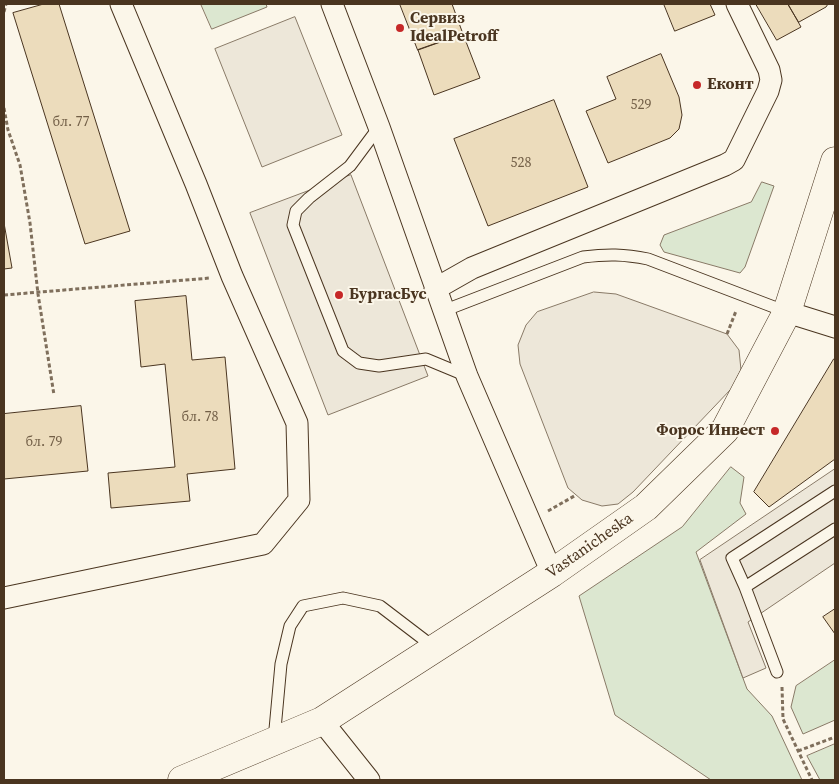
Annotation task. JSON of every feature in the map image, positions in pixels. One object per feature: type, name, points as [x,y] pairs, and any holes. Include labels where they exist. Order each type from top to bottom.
[{"type":"main road","name":"Vastanicheska","points":[[182,780],[322,721],[552,573],[646,507],[725,430],[787,312],[835,160]]},
{"type":"street","points":[[4,598],[263,544],[299,500],[297,423],[232,276],[121,4]]},
{"type":"street","points":[[332,4],[379,127],[467,376],[552,573]]},
{"type":"street","points":[[435,289],[472,268],[734,160],[768,92],[771,80],[770,70],[737,4]]},
{"type":"street","points":[[787,312],[835,326]]},
{"type":"street","points":[[322,721],[369,780]]},
{"type":"lane","points":[[379,127],[350,166],[309,198],[296,211],[293,225],[343,351],[359,363],[379,366],[426,359],[467,376]]},
{"type":"lane","points":[[443,311],[583,257],[628,254],[648,259],[787,312]]},
{"type":"lane","points":[[777,672],[732,558],[835,491]]},
{"type":"lane","points":[[745,587],[835,530]]},
{"type":"lane","points":[[274,742],[281,664],[290,626],[303,606],[343,598],[380,606],[436,648]]},
{"type":"path","points":[[4,12],[6,4]]},
{"type":"path","points":[[4,108],[8,130],[20,165],[54,395]]},
{"type":"path","points":[[4,295],[38,294],[232,276]]},
{"type":"path","points":[[727,334],[744,295]]},
{"type":"path","points":[[530,522],[576,495]]},
{"type":"path","points":[[777,672],[782,688],[783,718],[812,780]]},
{"type":"path","points":[[798,751],[835,737]]},
{"type":"green space","points":[[201,4],[266,4],[267,7],[212,29]]},
{"type":"green space","points":[[762,182],[774,186],[745,267],[740,273],[664,252],[660,245],[664,235],[751,202]]},
{"type":"green space","points":[[731,467],[744,477],[740,503],[746,514],[696,552],[747,689],[772,716],[802,780],[711,780],[615,715],[579,596],[682,527]]},
{"type":"green space","points":[[835,660],[835,720],[803,734],[791,707],[796,686]]},
{"type":"green space","points":[[835,744],[835,780],[820,780],[807,756]]},
{"type":"shaded area","points":[[295,17],[342,135],[262,167],[215,49]]},
{"type":"shaded area","name":"БургасБус","points":[[351,175],[428,376],[328,415],[250,213]]},
{"type":"shaded area","points":[[594,292],[616,294],[727,334],[739,350],[741,370],[732,388],[633,492],[618,504],[602,506],[582,500],[568,488],[520,364],[518,345],[526,325],[537,312]]},
{"type":"shaded area","points":[[835,469],[835,563],[748,622],[766,668],[743,678],[700,560]]},
{"type":"building","points":[[44,4],[59,4],[130,231],[85,244],[13,13]]},
{"type":"building","points":[[400,4],[452,4],[463,34],[418,50]]},
{"type":"building","points":[[664,4],[710,4],[715,15],[675,31]]},
{"type":"building","points":[[756,4],[788,4],[801,27],[777,40]]},
{"type":"building","points":[[788,4],[828,4],[799,22]]},
{"type":"building","points":[[463,34],[480,78],[434,95],[418,50]]},
{"type":"building","points":[[661,54],[679,97],[682,115],[679,129],[670,138],[608,163],[586,111],[616,99],[607,77]]},
{"type":"building","points":[[554,100],[588,187],[488,226],[454,139]]},
{"type":"building","points":[[4,223],[12,268],[4,269]]},
{"type":"building","points":[[186,296],[192,360],[225,357],[235,469],[187,474],[190,501],[111,508],[108,473],[175,467],[165,364],[141,367],[135,301]]},
{"type":"building","points":[[834,359],[835,459],[769,507],[754,492]]},
{"type":"building","points":[[81,406],[88,471],[4,479],[4,414]]},
{"type":"building","points":[[835,609],[835,634],[823,617]]},
{"type":"place","name":"Сервиз IdealPetroff","points":[[400,28]]},
{"type":"place","name":"Еконт","points":[[697,85]]},
{"type":"place","name":"БургасБус","points":[[339,295]]},
{"type":"place","name":"Форос Инвест","points":[[775,431]]}]
